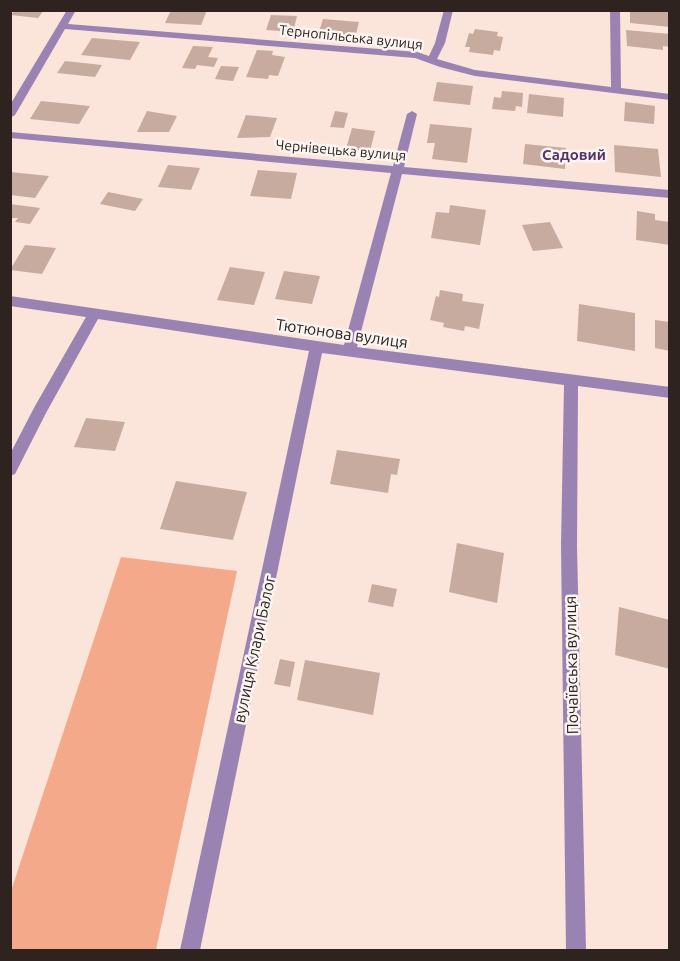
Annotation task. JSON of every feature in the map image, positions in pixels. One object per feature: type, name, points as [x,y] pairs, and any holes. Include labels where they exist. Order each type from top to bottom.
[{"type":"street","points":[[10,115],[72,10]]},
{"type":"street","points":[[432,59],[440,43],[449,10]]},
{"type":"street","points":[[615,10],[616,90]]},
{"type":"street","name":"Тернопільська вулиця","points":[[62,26],[417,55],[432,59],[442,65],[475,73],[669,97]]},
{"type":"street","points":[[349,351],[399,170],[412,114]]},
{"type":"street","name":"Чернівецька вулиця","points":[[10,135],[669,194]]},
{"type":"street","name":"Тютюнова вулиця","points":[[10,301],[317,347],[669,393]]},
{"type":"street","points":[[10,470],[40,410],[94,315]]},
{"type":"street","name":"вулиця Клари Балог","points":[[190,951],[317,347]]},
{"type":"street","name":"Почаївська вулиця","points":[[571,380],[570,546],[576,951]]},
{"type":"shaded area","points":[[121,557],[237,571],[156,950],[11,950],[11,891]]},
{"type":"building","points":[[15,10],[44,10],[38,18],[11,15]]},
{"type":"building","points":[[171,10],[207,10],[201,25],[165,23]]},
{"type":"building","points":[[630,10],[670,10],[670,27],[630,23]]},
{"type":"building","points":[[271,15],[297,16],[293,32],[266,30]]},
{"type":"building","points":[[323,19],[359,22],[355,38],[318,35]]},
{"type":"building","points":[[475,29],[498,32],[497,36],[503,37],[500,51],[494,50],[493,55],[469,52],[470,47],[465,47],[469,33],[473,34]]},
{"type":"building","points":[[626,30],[670,34],[670,47],[663,46],[663,50],[627,46]]},
{"type":"building","points":[[92,38],[140,42],[130,60],[81,55]]},
{"type":"building","points":[[193,46],[213,47],[208,57],[218,58],[214,67],[197,65],[195,69],[182,68]]},
{"type":"building","points":[[257,50],[273,51],[272,55],[285,57],[278,76],[269,75],[268,79],[246,77]]},
{"type":"building","points":[[65,61],[102,65],[95,77],[57,73]]},
{"type":"building","points":[[221,66],[239,67],[233,81],[215,79]]},
{"type":"building","points":[[437,82],[473,86],[470,105],[433,101]]},
{"type":"building","points":[[502,91],[523,93],[522,107],[516,106],[515,111],[492,109],[494,97],[501,98]]},
{"type":"building","points":[[529,94],[564,98],[563,117],[527,113]]},
{"type":"building","points":[[41,101],[90,106],[79,124],[30,119]]},
{"type":"building","points":[[625,102],[655,106],[654,124],[624,121]]},
{"type":"building","points":[[147,111],[177,116],[169,132],[137,132]]},
{"type":"building","points":[[335,111],[348,113],[344,128],[330,127]]},
{"type":"building","points":[[246,115],[277,118],[270,137],[237,138]]},
{"type":"building","points":[[430,124],[472,128],[467,163],[432,159],[435,143],[427,143]]},
{"type":"building","points":[[352,128],[375,131],[370,151],[346,149]]},
{"type":"building","points":[[525,144],[566,148],[565,169],[523,164]]},
{"type":"building","points":[[614,145],[658,149],[661,177],[615,172]]},
{"type":"building","points":[[168,165],[200,168],[191,190],[158,187]]},
{"type":"building","points":[[258,170],[297,173],[291,199],[250,196]]},
{"type":"building","points":[[10,172],[49,176],[35,198],[10,195]]},
{"type":"building","points":[[108,192],[143,199],[135,211],[100,204]]},
{"type":"building","points":[[10,204],[40,208],[30,224],[15,222],[18,218],[10,218]]},
{"type":"building","points":[[450,205],[486,210],[480,245],[431,238],[436,212],[449,213]]},
{"type":"building","points":[[637,211],[655,214],[655,220],[670,222],[670,245],[636,240]]},
{"type":"building","points":[[550,222],[563,248],[533,251],[522,225]]},
{"type":"building","points":[[25,245],[56,248],[42,274],[10,270]]},
{"type":"building","points":[[230,267],[265,272],[254,305],[217,300]]},
{"type":"building","points":[[284,271],[320,276],[312,304],[275,299]]},
{"type":"building","points":[[440,290],[463,294],[462,301],[484,304],[479,329],[465,326],[464,331],[443,327],[444,323],[430,320],[436,296],[439,297]]},
{"type":"building","points":[[579,304],[635,313],[635,351],[577,341]]},
{"type":"building","points":[[655,320],[670,322],[670,351],[655,348]]},
{"type":"building","points":[[86,418],[125,422],[115,451],[74,447]]},
{"type":"building","points":[[337,450],[400,459],[397,475],[391,474],[388,493],[330,484]]},
{"type":"building","points":[[176,481],[247,492],[233,540],[160,529]]},
{"type":"building","points":[[457,543],[504,553],[497,603],[449,592]]},
{"type":"building","points":[[372,584],[397,589],[393,607],[368,602]]},
{"type":"building","points":[[619,607],[670,620],[670,669],[615,655]]},
{"type":"building","points":[[280,659],[295,662],[290,687],[274,684]]},
{"type":"building","points":[[305,660],[380,673],[373,715],[297,700]]},
{"type":"district","name":"Садовий","points":[[574,154]]}]
